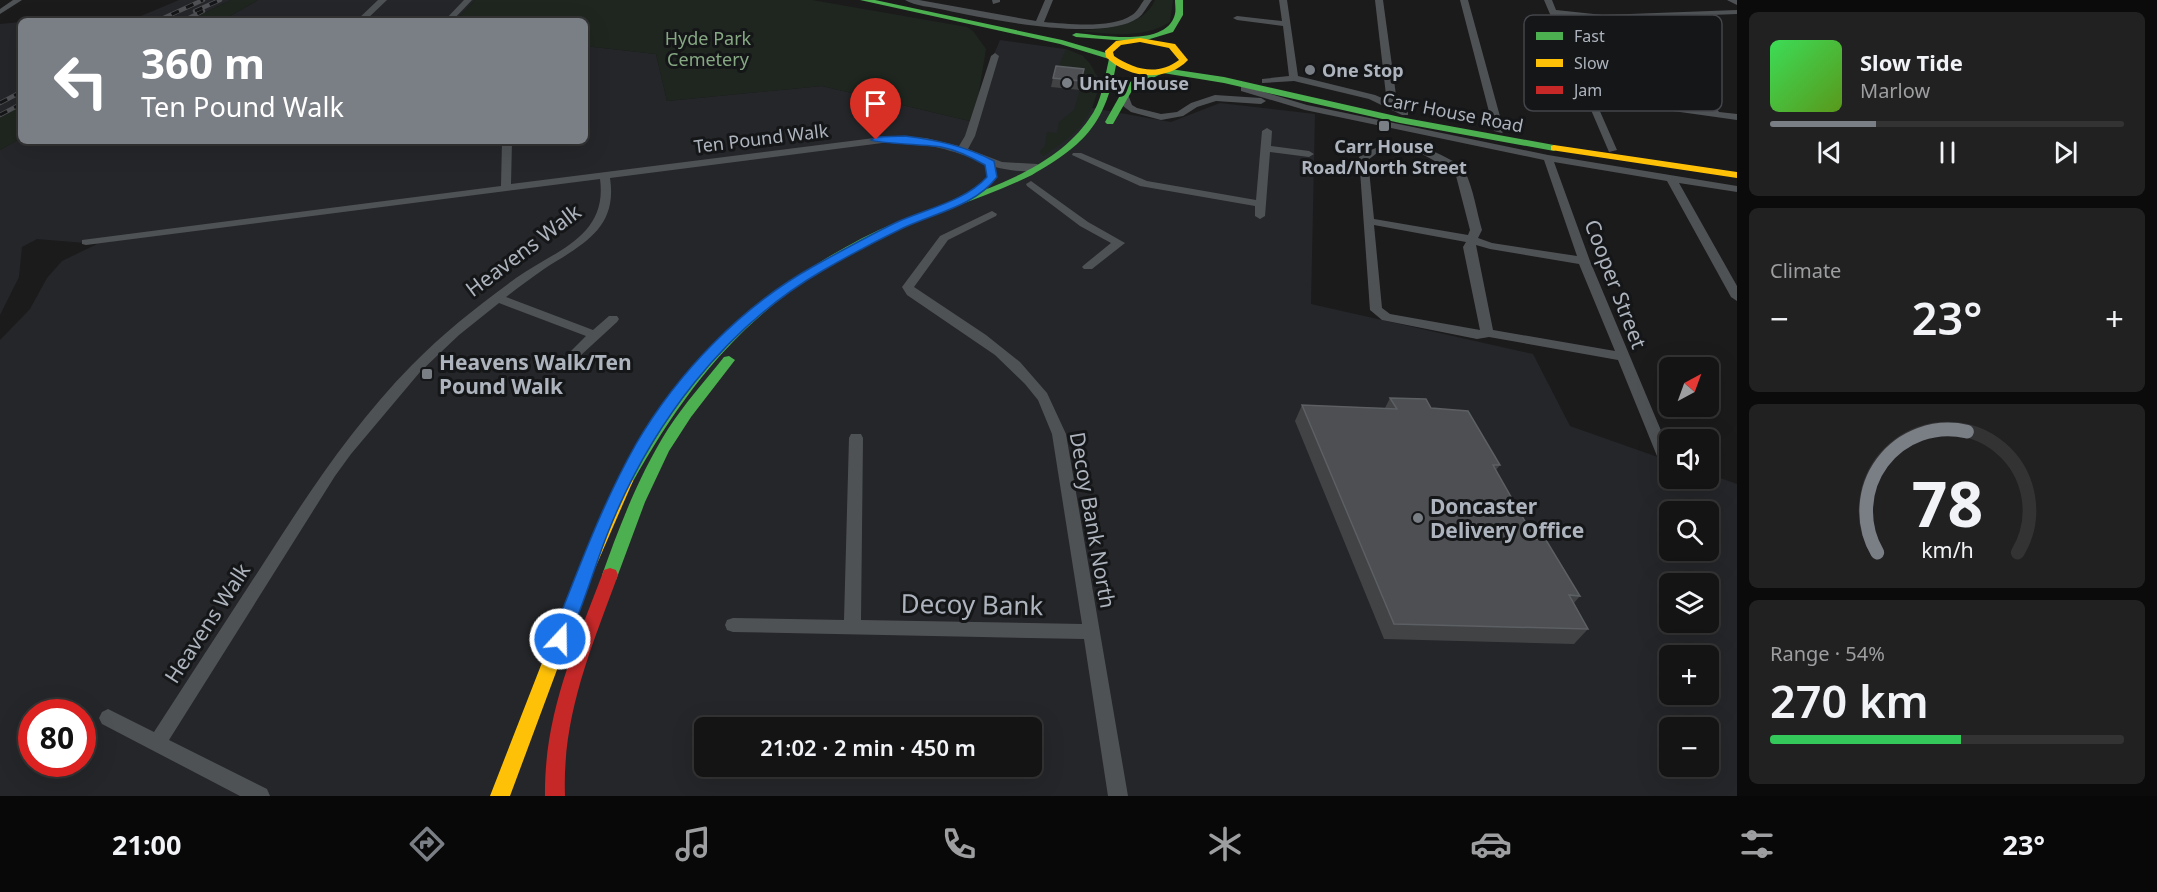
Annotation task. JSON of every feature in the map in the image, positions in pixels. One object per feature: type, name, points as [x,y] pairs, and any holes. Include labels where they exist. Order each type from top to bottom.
[{"type":"highway","points":[[864,0],[1062,42],[1111,59]]},
{"type":"highway","points":[[887,0],[1044,32],[1136,40]]},
{"type":"highway","points":[[500,796],[602,527],[643,445],[683,388],[724,340],[751,316],[817,269],[898,226],[1037,167],[1058,155],[1089,128],[1102,105],[1111,59],[1109,51],[1112,46],[1170,30],[1179,15],[1179,0]]},
{"type":"highway","points":[[818,285],[899,240],[1031,184],[1077,155],[1108,125],[1130,85],[1180,66],[1184,60],[1183,45],[1191,19],[1192,0]]},
{"type":"highway","name":"Carr House Road","points":[[1136,40],[1183,45],[1265,81],[1405,113],[1612,150],[1737,167]]},
{"type":"highway","name":"Carr House Road","points":[[1111,59],[1139,71],[1223,80],[1501,140],[1737,176]]},
{"type":"highway","points":[[555,796],[553,770],[556,741],[562,718],[627,524],[666,444],[694,402],[738,350]]},
{"type":"street","points":[[0,12],[18,0]]},
{"type":"street","points":[[363,18],[383,0]]},
{"type":"street","points":[[451,18],[468,0]]},
{"type":"street","points":[[909,0],[1039,25],[1077,28],[1107,24],[1139,13],[1148,0]]},
{"type":"street","points":[[1039,25],[1049,0]]},
{"type":"street","points":[[1283,0],[1294,78]]},
{"type":"street","points":[[1379,0],[1391,95],[1387,103]]},
{"type":"street","points":[[1464,0],[1499,131]]},
{"type":"street","points":[[1548,0],[1555,15]]},
{"type":"street","points":[[1731,0],[1737,3]]},
{"type":"street","points":[[1554,12],[1583,15]]},
{"type":"street","points":[[1654,15],[1737,12]]},
{"type":"street","points":[[1237,18],[1287,24]]},
{"type":"street","points":[[962,150],[970,136],[995,56]]},
{"type":"street","points":[[1265,81],[1294,78],[1387,103],[1405,113]]},
{"type":"street","points":[[1223,80],[1305,107],[1436,135],[1548,158],[1737,189]]},
{"type":"street","points":[[1239,99],[1248,96],[1248,90]]},
{"type":"street","points":[[1124,94],[1128,106],[1134,110],[1161,117],[1180,114],[1194,105],[1215,98],[1305,107]]},
{"type":"street","points":[[1596,111],[1612,150]]},
{"type":"street","points":[[1688,111],[1737,117]]},
{"type":"street","points":[[1714,111],[1716,115]]},
{"type":"street","points":[[1260,216],[1268,131]]},
{"type":"street","points":[[1430,152],[1434,147],[1436,135]]},
{"type":"street","name":"Ten Pound Walk","points":[[604,174],[890,139],[934,142],[962,150],[990,164],[1012,169],[1037,167]]},
{"type":"street","points":[[506,186],[507,144]]},
{"type":"street","points":[[1266,148],[1309,154]]},
{"type":"street","points":[[1489,333],[1485,328],[1474,282],[1475,271],[1469,247],[1476,230],[1460,171],[1430,152],[1376,148],[1363,159],[1376,310],[1379,314],[1477,335],[1489,333],[1623,357]]},
{"type":"street","points":[[1077,155],[1144,184],[1261,204]]},
{"type":"street","name":"Cooper Street","points":[[1548,158],[1584,261],[1659,444]]},
{"type":"street","points":[[979,192],[992,177],[990,164]]},
{"type":"street","name":"Heavens Walk","points":[[86,242],[604,174],[608,200],[606,211],[592,232],[498,298],[419,366],[353,441],[330,472],[157,743]]},
{"type":"street","points":[[1672,180],[1737,297]]},
{"type":"street","points":[[1031,184],[1084,224],[1119,243],[1088,267]]},
{"type":"street","name":"Decoy Bank North","points":[[992,214],[944,238],[908,287],[1004,357],[1042,396],[1059,434],[1118,796]]},
{"type":"street","points":[[1368,220],[1472,239],[1491,246],[1584,261]]},
{"type":"street","points":[[498,298],[595,335]]},
{"type":"street","points":[[575,353],[613,319]]},
{"type":"street","points":[[852,627],[856,438]]},
{"type":"street","name":"Decoy Bank","points":[[733,625],[1091,632]]},
{"type":"street","points":[[108,717],[260,796]]},
{"type":"shaded area","points":[[179,0],[231,0],[193,18],[136,18]]},
{"type":"shaded area","points":[[258,0],[475,0],[458,18],[226,18]]},
{"type":"shaded area","points":[[18,22],[18,108],[0,117],[0,24]]},
{"type":"shaded area","points":[[1000,40],[1065,49],[1083,56],[1100,80],[1092,108],[1171,122],[1220,103],[1315,114],[1311,304],[1533,354],[1570,426],[1659,457],[1659,489],[1719,489],[1719,478],[1737,484],[1737,796],[0,796],[0,340],[30,309],[47,278],[62,261],[97,244],[37,239],[22,247],[19,277],[0,315],[0,150],[18,140],[18,144],[588,144],[588,46],[656,54],[667,101],[822,86],[974,122],[991,61]]},
{"type":"green space","points":[[231,0],[258,0],[226,18],[193,18]]},
{"type":"green space","name":"Hyde Park Cemetery","points":[[475,0],[812,0],[967,27],[973,31],[986,49],[974,122],[822,86],[667,101],[656,54],[588,46],[588,18],[458,18]]},
{"type":"green space","points":[[1155,0],[1173,0],[1170,22],[1159,28],[1124,34],[1075,31],[1108,28],[1131,22],[1149,9]]},
{"type":"green space","points":[[1066,49],[1081,56],[1093,69],[1100,80],[1097,94],[1081,125],[1065,141],[1043,156],[1039,152],[1045,146],[1047,132],[1057,133],[1059,122],[1074,110],[1080,90],[1055,75]]},
{"type":"green space","points":[[18,108],[18,140],[0,150],[0,117]]},
{"type":"building","points":[[1056,66],[1084,69],[1081,81],[1053,78]]},
{"type":"building","name":"Doncaster Delivery Office","points":[[1390,398],[1426,399],[1431,408],[1468,411],[1500,465],[1493,465],[1535,539],[1546,540],[1580,596],[1569,595],[1588,629],[1394,624],[1302,405],[1397,409]]},
{"type":"railway","points":[[164,18],[203,0]]},
{"type":"railway","points":[[195,11],[220,0]]},
{"type":"railway","points":[[189,18],[203,11]]},
{"type":"railway","points":[[0,103],[18,94]]},
{"type":"railway","points":[[0,115],[18,106]]},
{"type":"traffic: fast","points":[[864,0],[1062,42],[1110,57]]},
{"type":"traffic: fast","points":[[1140,40],[1170,30],[1179,15],[1179,0]]},
{"type":"traffic: fast","points":[[1076,35],[1133,40]]},
{"type":"traffic: fast","points":[[626,481],[674,402],[712,355],[756,312],[809,274],[869,239],[1003,185],[1053,159],[1074,143],[1096,117],[1106,94],[1113,60]]},
{"type":"traffic: fast","points":[[1164,71],[1224,80],[1400,120],[1554,148]]},
{"type":"traffic: fast","points":[[1110,122],[1130,85],[1159,72]]},
{"type":"traffic: fast","points":[[610,575],[637,502],[663,450],[686,414],[729,360]]},
{"type":"traffic: slow","points":[[1140,40],[1172,46],[1184,60],[1167,71],[1147,72],[1127,67],[1110,57],[1109,51],[1119,43],[1140,40]]},
{"type":"traffic: slow","points":[[1554,148],[1737,175]]},
{"type":"traffic: slow","points":[[500,796],[585,573],[626,481]]},
{"type":"traffic: jam","points":[[555,796],[554,767],[563,711],[570,683],[610,575]]},
{"type":"place","name":"One Stop","points":[[1310,70]]},
{"type":"place","name":"Unity House","points":[[1067,83]]},
{"type":"place","name":"Carr House Road/North Street","points":[[1384,126]]},
{"type":"place","name":"Heavens Walk/Ten Pound Walk","points":[[427,374]]},
{"type":"place","name":"Doncaster Delivery Office","points":[[1418,518]]},
{"type":"route","points":[[560,639],[602,527],[643,445],[683,388],[724,340],[778,295],[817,269],[898,226],[979,192],[992,177],[990,164],[970,153],[945,144],[905,139],[876,140]]}]
